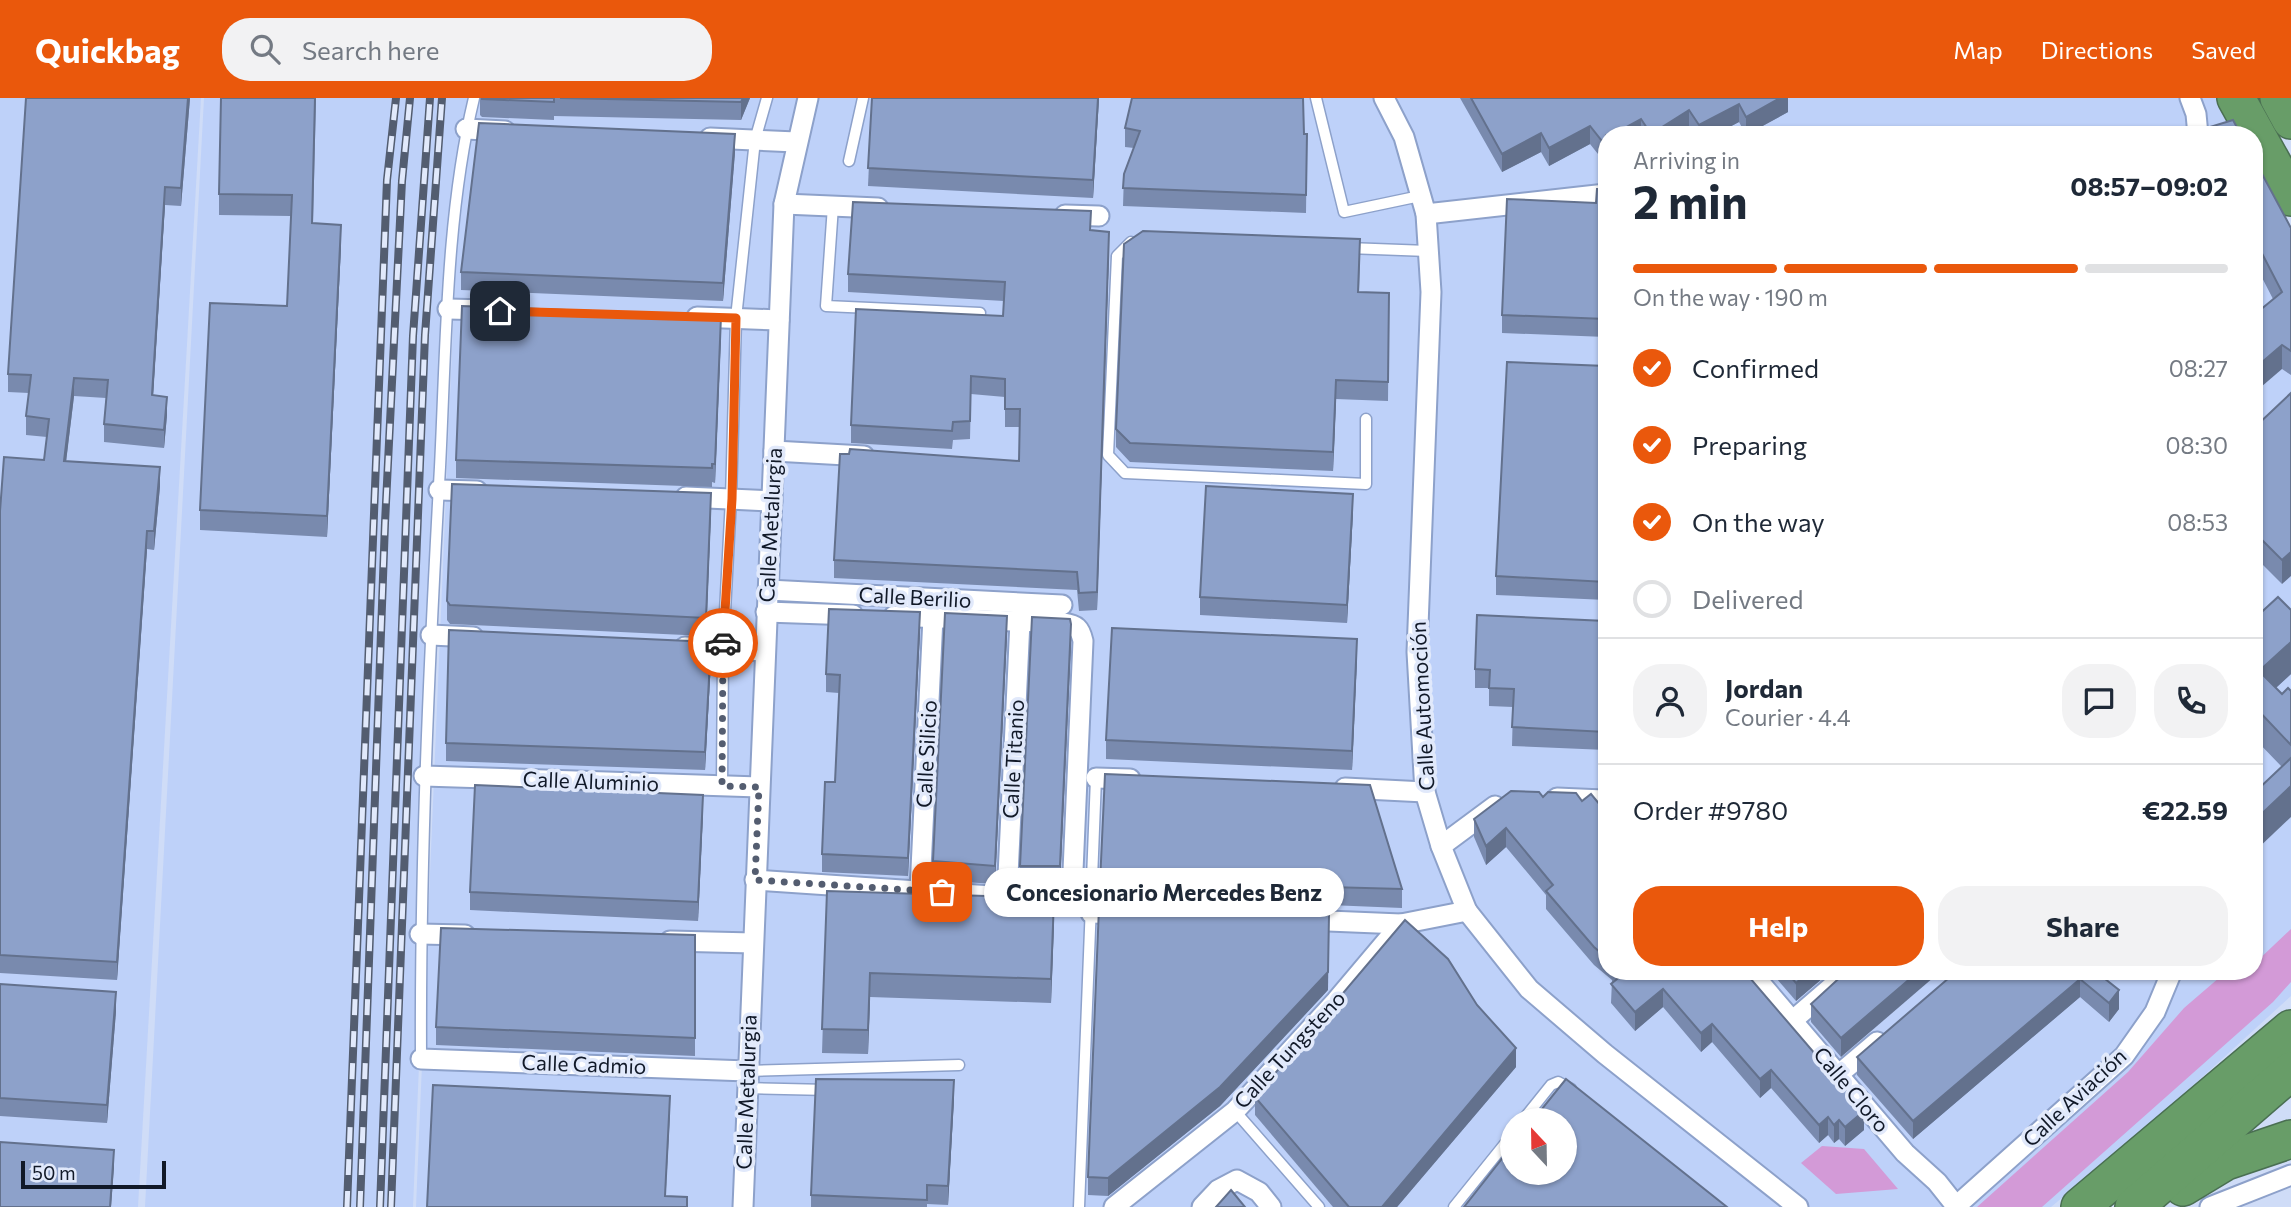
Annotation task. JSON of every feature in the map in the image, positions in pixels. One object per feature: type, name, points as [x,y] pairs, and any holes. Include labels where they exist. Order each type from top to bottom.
[{"type":"highway","points":[[2236,98],[2252,126]]},
{"type":"highway","points":[[2279,98],[2291,120]]},
{"type":"highway","points":[[2263,147],[2291,197]]},
{"type":"highway","points":[[2080,1207],[2291,1029]]},
{"type":"highway","points":[[2134,1207],[2291,1071]]},
{"type":"highway","points":[[2153,1207],[2226,1161],[2291,1139]]},
{"type":"street","name":"Calle Metalurgia","points":[[743,1207],[746,1079],[784,204],[808,98]]},
{"type":"street","name":"Calle Automoción","points":[[1384,98],[1404,137],[1423,205],[1428,251],[1431,292],[1417,652],[1425,792],[1441,846],[1467,911],[1529,989],[1605,1054],[1798,1207]]},
{"type":"street","points":[[2190,98],[2197,126]]},
{"type":"street","points":[[466,130],[521,131]]},
{"type":"street","points":[[686,138],[796,142]]},
{"type":"street","points":[[1423,205],[1598,194]]},
{"type":"street","points":[[784,204],[899,209]]},
{"type":"street","points":[[1046,214],[1099,216]]},
{"type":"street","points":[[448,309],[503,311]]},
{"type":"street","points":[[681,316],[779,320]]},
{"type":"street","points":[[774,451],[879,457]]},
{"type":"street","points":[[439,489],[494,491]]},
{"type":"street","points":[[662,496],[772,500]]},
{"type":"street","name":"Calle Berilio","points":[[768,590],[1062,605]]},
{"type":"street","points":[[755,880],[1007,897],[1068,898],[1072,894],[1074,868],[1083,641],[1081,630],[1074,625],[1020,621],[766,611]]},
{"type":"street","name":"Calle Silicio","points":[[920,890],[933,617]]},
{"type":"street","name":"Calle Titanio","points":[[1007,897],[1020,621]]},
{"type":"street","points":[[431,635],[486,638]]},
{"type":"street","points":[[667,646],[765,651]]},
{"type":"street","name":"Calle Aluminio","points":[[424,776],[759,787]]},
{"type":"street","points":[[1096,778],[1151,780]]},
{"type":"street","points":[[1329,788],[1425,792]]},
{"type":"street","points":[[1441,846],[1507,797]]},
{"type":"street","points":[[1535,798],[1598,801]]},
{"type":"street","points":[[1280,920],[1401,924],[1467,911]]},
{"type":"street","points":[[1091,913],[1145,915]]},
{"type":"street","name":"Calle Tungsteno","points":[[1114,1207],[1235,1111],[1336,1001],[1401,924]]},
{"type":"street","points":[[420,934],[490,936]]},
{"type":"street","points":[[656,940],[752,943]]},
{"type":"street","name":"Calle Cloro","points":[[1758,980],[1905,1153],[1937,1182],[1955,1207]]},
{"type":"street","points":[[1792,1021],[1840,980]]},
{"type":"street","name":"Calle Aviación","points":[[1955,1207],[2124,1056],[2155,1012],[2168,980]]},
{"type":"street","points":[[1838,1075],[1889,1032]]},
{"type":"street","name":"Calle Cadmio","points":[[421,1059],[746,1079]]},
{"type":"street","points":[[2210,1207],[2291,1175]]},
{"type":"street","points":[[1202,1207],[1218,1190],[1237,1180],[1265,1200]]},
{"type":"lane","points":[[421,1059],[420,934],[424,776],[448,309],[466,130],[474,98]]},
{"type":"lane","points":[[722,786],[723,649],[732,499],[736,318],[755,140],[767,98]]},
{"type":"lane","points":[[849,161],[863,98]]},
{"type":"lane","points":[[1316,98],[1344,212],[1423,205]]},
{"type":"lane","points":[[833,206],[826,306],[980,313]]},
{"type":"lane","points":[[1148,240],[1135,239],[1117,256],[1108,455],[1125,473],[1366,484],[1366,419]]},
{"type":"lane","points":[[1336,247],[1428,251]]},
{"type":"lane","points":[[1079,1207],[1096,778]]},
{"type":"lane","points":[[746,1079],[959,1065]]},
{"type":"lane","points":[[746,1079],[836,1090]]},
{"type":"lane","points":[[1532,1108],[1550,1085],[1558,1082],[1579,1096]]},
{"type":"lane","points":[[1235,1111],[1318,1207]]},
{"type":"lane","points":[[1454,1207],[1500,1150]]},
{"type":"shaded area","points":[[0,98],[201,98],[138,1207],[0,1207]]},
{"type":"shaded area","points":[[204,98],[469,98],[456,196],[413,1207],[145,1207]]},
{"type":"shaded area","points":[[475,98],[2219,98],[2235,126],[1598,126],[1598,980],[2263,980],[2263,178],[2291,230],[2291,996],[2152,1123],[2051,1207],[416,1207],[458,207]]},
{"type":"shaded area","points":[[2291,929],[2291,982],[2273,1002],[2042,1207],[1977,1207],[2128,1072],[2184,1008],[2217,980],[2263,980],[2263,955]]},
{"type":"shaded area","points":[[1822,1146],[1864,1149],[1898,1189],[1836,1194],[1801,1163]]},
{"type":"building","points":[[26,98],[188,98],[181,188],[165,187],[152,395],[167,397],[164,430],[104,424],[108,380],[74,378],[64,461],[160,467],[154,531],[147,531],[117,962],[0,955],[0,511],[4,457],[44,460],[49,419],[26,416],[31,375],[8,374]]},
{"type":"building","points":[[221,98],[315,98],[312,223],[341,225],[327,516],[200,510],[210,303],[287,306],[292,195],[219,194]]},
{"type":"building","points":[[554,98],[554,102],[482,99]]},
{"type":"building","points":[[560,98],[743,98],[741,102]]},
{"type":"building","points":[[872,98],[1098,98],[1093,180],[868,168]]},
{"type":"building","points":[[1132,98],[1303,98],[1304,134],[1307,134],[1306,195],[1123,188],[1124,174],[1140,131],[1125,128]]},
{"type":"building","points":[[1471,98],[1780,98],[1746,117],[1739,104],[1699,125],[1689,110],[1664,126],[1646,126],[1641,119],[1628,126],[1598,126],[1598,136],[1590,126],[1549,148],[1541,133],[1502,154]]},
{"type":"building","points":[[2233,120],[2236,126],[2213,126]]},
{"type":"building","points":[[479,123],[735,134],[723,283],[461,272]]},
{"type":"building","points":[[2263,176],[2291,228],[2291,351],[2282,345],[2263,361],[2263,308],[2282,292],[2263,255]]},
{"type":"building","points":[[1598,189],[1598,319],[1502,315],[1507,199],[1596,203]]},
{"type":"building","points":[[853,202],[1091,211],[1090,230],[1109,232],[1097,592],[1079,593],[1077,572],[834,560],[840,454],[849,454],[850,449],[1019,461],[1020,409],[1005,409],[1005,379],[971,376],[970,421],[953,422],[952,431],[851,425],[856,309],[1003,316],[1005,282],[848,274]]},
{"type":"building","points":[[1143,231],[1360,239],[1358,292],[1389,293],[1388,382],[1336,380],[1333,452],[1130,443],[1116,429],[1124,244]]},
{"type":"building","points":[[462,306],[721,316],[715,464],[712,464],[712,468],[456,460]]},
{"type":"building","points":[[1507,362],[1598,366],[1598,582],[1496,576]]},
{"type":"building","points":[[2291,393],[2291,552],[2282,560],[2263,541],[2263,419]]},
{"type":"building","points":[[452,484],[711,493],[706,618],[450,605],[447,601]]},
{"type":"building","points":[[1206,486],[1353,494],[1347,605],[1200,597]]},
{"type":"building","points":[[2278,597],[2291,610],[2291,642],[2263,667],[2263,611]]},
{"type":"building","points":[[829,609],[920,612],[908,858],[822,854],[825,782],[835,782],[840,675],[826,674]]},
{"type":"building","points":[[945,613],[1007,616],[995,866],[933,861]]},
{"type":"building","points":[[1477,615],[1598,621],[1598,732],[1512,727],[1514,689],[1489,688],[1490,670],[1475,669]]},
{"type":"building","points":[[1032,617],[1070,619],[1071,624],[1060,866],[1020,866]]},
{"type":"building","points":[[1112,628],[1357,639],[1352,751],[1106,740]]},
{"type":"building","points":[[449,630],[711,642],[705,752],[446,743]]},
{"type":"building","points":[[2263,675],[2282,694],[2288,688],[2291,691],[2291,745],[2263,715]]},
{"type":"building","points":[[2291,758],[2291,786],[2263,812],[2263,784]]},
{"type":"building","points":[[1105,774],[1370,785],[1402,889],[1329,887],[1329,891],[1100,883]]},
{"type":"building","points":[[475,785],[703,795],[698,902],[470,892]]},
{"type":"building","points":[[1511,791],[1539,792],[1543,797],[1548,792],[1576,793],[1582,801],[1591,794],[1598,802],[1598,950],[1546,891],[1553,885],[1506,828],[1486,846],[1474,819]]},
{"type":"building","points":[[827,891],[1054,898],[1051,979],[870,973],[868,1030],[822,1029]]},
{"type":"building","points":[[1099,907],[1329,915],[1328,972],[1220,1087],[1108,1178],[1088,1177]]},
{"type":"building","points":[[1405,920],[1448,959],[1477,1005],[1516,1048],[1382,1207],[1349,1207],[1255,1097]]},
{"type":"building","points":[[441,928],[695,935],[695,1038],[436,1027]]},
{"type":"building","points":[[1616,980],[1752,980],[1864,1111],[1845,1127],[1839,1120],[1834,1125],[1828,1117],[1819,1125],[1771,1070],[1760,1079],[1712,1024],[1701,1033],[1663,989],[1635,1012],[1611,984]]},
{"type":"building","points":[[1837,980],[1909,980],[1841,1038],[1811,1004]]},
{"type":"building","points":[[1947,980],[2079,980],[1913,1121],[1857,1057]]},
{"type":"building","points":[[2081,980],[2106,980],[2119,990],[2109,1003]]},
{"type":"building","points":[[0,984],[116,992],[107,1105],[0,1098]]},
{"type":"building","points":[[816,1079],[954,1080],[948,1186],[927,1185],[927,1200],[811,1195]]},
{"type":"building","points":[[1566,1079],[1727,1207],[1464,1207],[1500,1161],[1500,1185],[1577,1185],[1577,1108],[1543,1108]]},
{"type":"building","points":[[433,1085],[670,1096],[665,1196],[687,1197],[687,1207],[427,1207]]},
{"type":"building","points":[[0,1142],[114,1150],[110,1207],[0,1207]]},
{"type":"building","points":[[1231,1190],[1245,1207],[1216,1207]]},
{"type":"railway","points":[[347,1207],[387,180],[396,98]]},
{"type":"railway","points":[[360,1207],[385,523],[402,181],[410,98]]},
{"type":"railway","points":[[380,1207],[413,336],[430,98]]},
{"type":"railway","points":[[391,1207],[425,335],[442,98]]},
{"type":"way so far","points":[[723,643],[722,786],[759,787],[755,880],[942,892]]},
{"type":"place","name":"Concesionario Mercedes Benz","points":[[942,892]]},
{"type":"route","points":[[500,311],[736,318],[732,499],[723,643]]}]
